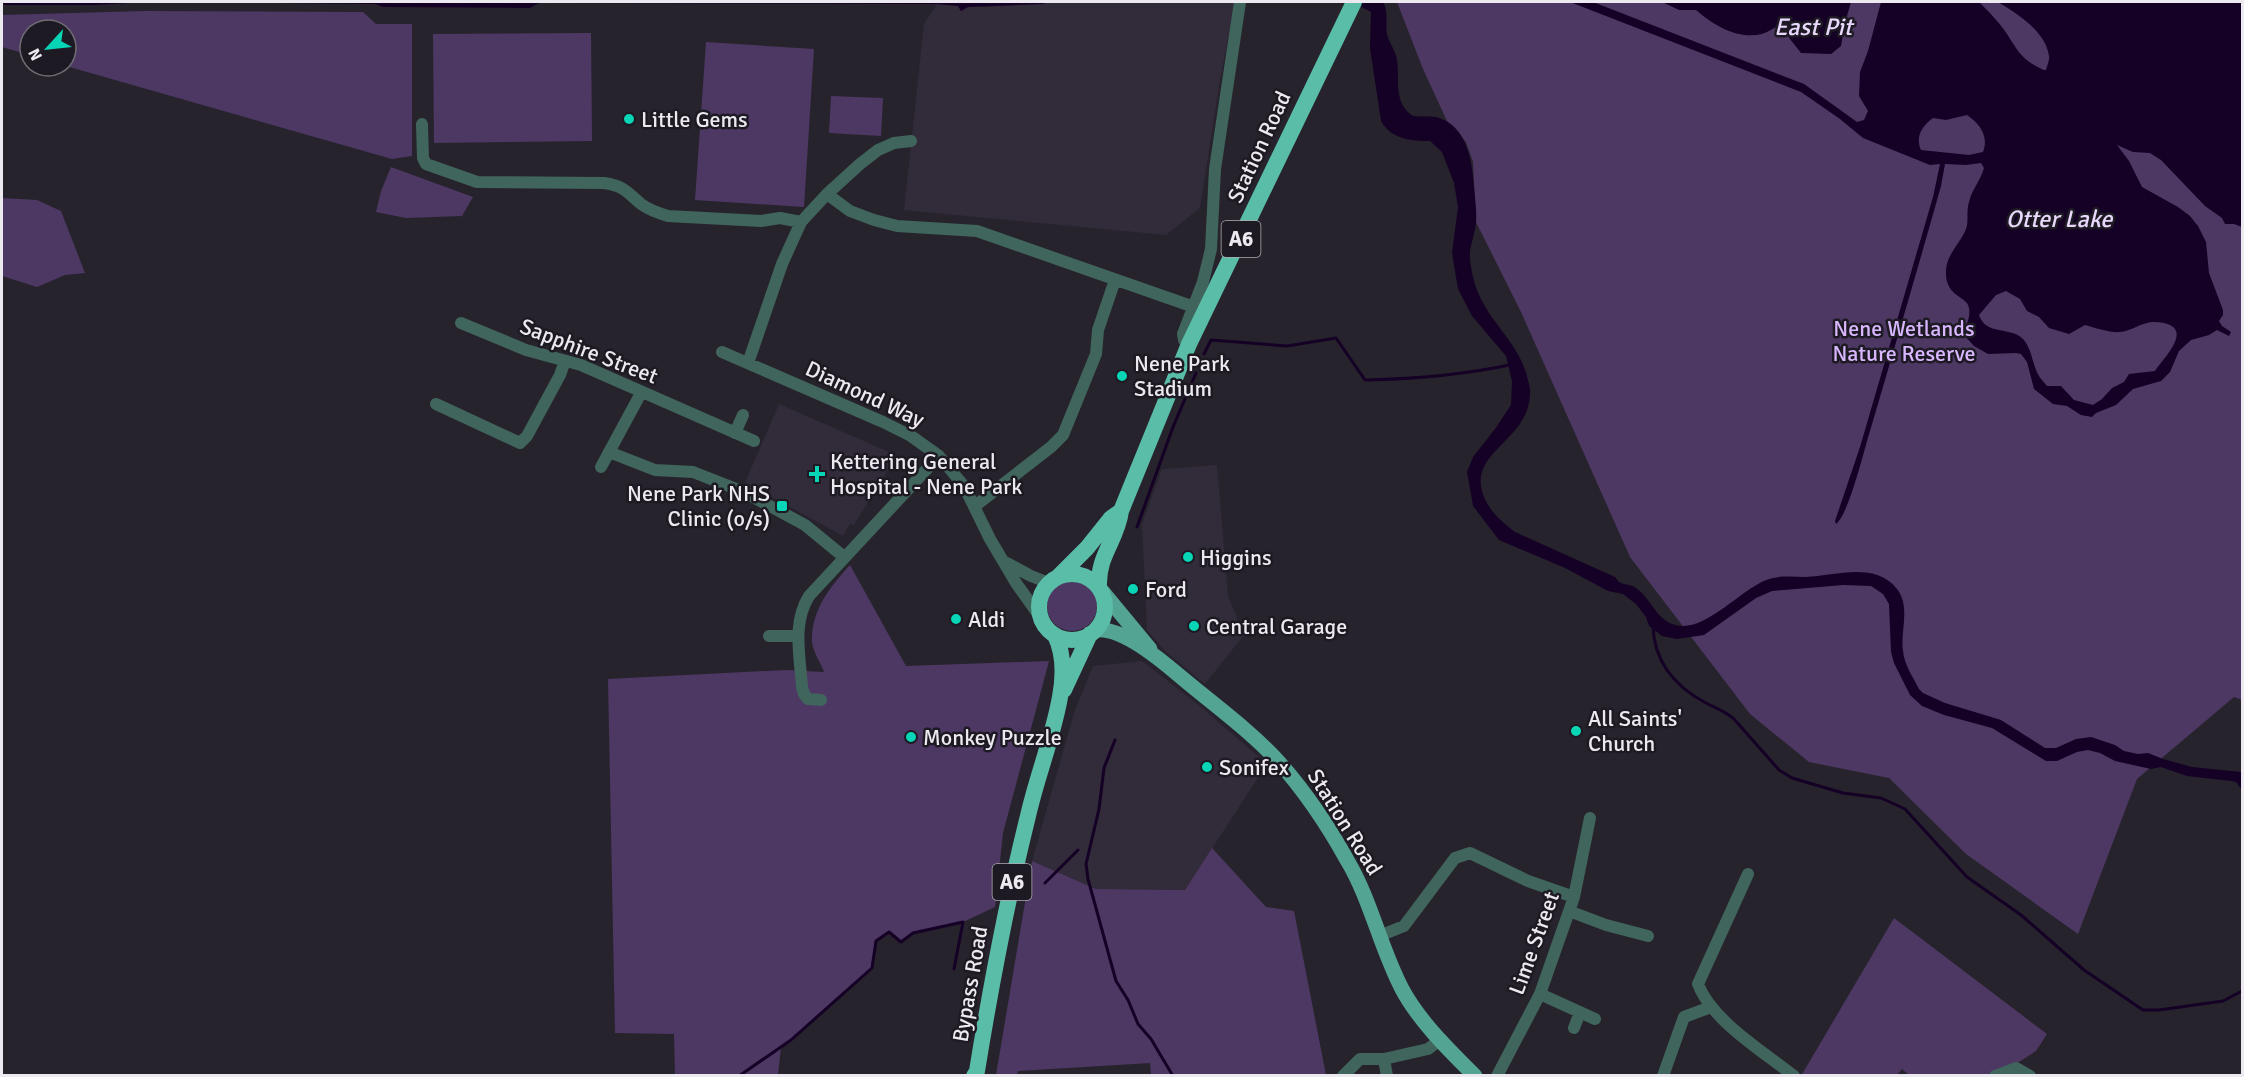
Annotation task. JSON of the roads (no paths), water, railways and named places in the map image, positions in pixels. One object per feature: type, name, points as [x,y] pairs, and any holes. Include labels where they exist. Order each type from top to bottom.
[{"type":"highway","name":"Station Road","points":[[1100,589],[1100,565],[1119,524],[1120,511],[1189,344],[1354,2]]},
{"type":"highway","name":"Station Road","points":[[1054,580],[1120,511]]},
{"type":"highway","points":[[1078,574],[1087,577],[1100,589],[1105,602],[1105,612],[1102,622],[1093,632],[1081,639],[1070,640],[1055,635],[1043,621],[1040,609],[1041,598],[1054,580],[1078,574]]},
{"type":"highway","name":"Bypass Road","points":[[977,1074],[1009,892],[1028,813],[1061,696],[1093,632]]},
{"type":"highway","name":"Bypass Road","points":[[1055,635],[1061,646],[1063,657],[1061,696]]},
{"type":"main road","name":"Station Road","points":[[1100,589],[1154,654]]},
{"type":"main road","name":"Station Road","points":[[1093,632],[1111,630],[1154,654],[1240,725],[1275,758],[1319,814],[1348,862],[1367,901],[1403,992],[1440,1040],[1475,1076]]},
{"type":"street","name":"Station Road","points":[[1189,344],[1184,340],[1182,334],[1194,306],[1211,249],[1215,169],[1240,2]]},
{"type":"street","points":[[422,124],[423,158],[426,164],[477,182],[604,183],[619,185],[631,192],[641,204],[668,216],[761,221],[780,218],[801,222]]},
{"type":"street","points":[[748,363],[782,264],[801,222],[827,194],[878,150],[894,143],[911,141]]},
{"type":"street","points":[[827,194],[850,212],[874,220],[897,226],[977,231],[1194,306]]},
{"type":"street","points":[[975,506],[1051,447],[1063,435],[1096,354],[1098,330],[1115,280]]},
{"type":"street","name":"Sapphire Street","points":[[461,323],[526,350],[581,365],[754,441]]},
{"type":"street","name":"Diamond Way","points":[[722,352],[883,422],[911,436],[939,456],[964,486],[990,539],[1016,583],[1043,621]]},
{"type":"street","points":[[436,404],[520,443],[527,436],[544,405],[560,375],[565,360]]},
{"type":"street","points":[[601,467],[641,393]]},
{"type":"street","points":[[735,433],[743,415]]},
{"type":"street","points":[[609,452],[655,470],[693,472],[744,492],[805,525],[844,557]]},
{"type":"street","points":[[821,700],[808,699],[804,694],[798,636],[802,607],[844,557],[939,456]]},
{"type":"street","name":"Diamond Way","points":[[1005,562],[1031,576],[1054,580]]},
{"type":"street","points":[[769,636],[798,636]]},
{"type":"street","name":"Lime Street","points":[[1497,1076],[1540,994],[1574,897],[1590,818]]},
{"type":"street","points":[[1379,936],[1404,926],[1455,858],[1470,853],[1528,881],[1574,897]]},
{"type":"street","points":[[1748,874],[1698,984],[1711,1007],[1733,1028],[1794,1076]]},
{"type":"street","points":[[1569,911],[1606,925],[1648,936]]},
{"type":"street","points":[[1540,994],[1595,1019]]},
{"type":"street","points":[[1663,1076],[1684,1017],[1711,1007]]},
{"type":"street","points":[[1574,1028],[1580,1012]]},
{"type":"street","points":[[1343,1076],[1360,1059],[1384,1059],[1428,1049],[1440,1040]]},
{"type":"street","points":[[1384,1059],[1387,1076]]},
{"type":"street","points":[[1995,1076],[2016,1068],[2030,1076]]},
{"type":"water","points":[[2,2],[149,2],[93,5],[4,5]]},
{"type":"water","points":[[181,2],[1049,2],[968,7],[961,11],[958,6],[937,4],[539,3],[530,8]]},
{"type":"water","points":[[1352,2],[1383,2],[1387,34],[1397,60],[1402,105],[1413,116],[1436,117],[1446,121],[1461,136],[1469,155],[1476,214],[1476,226],[1470,250],[1474,281],[1482,301],[1523,364],[1530,390],[1527,409],[1521,422],[1486,463],[1482,474],[1481,486],[1485,500],[1503,523],[1515,532],[1634,587],[1667,622],[1674,625],[1683,626],[1704,620],[1756,585],[1771,578],[1854,572],[1878,575],[1888,580],[1901,596],[1904,611],[1902,643],[1904,656],[1907,666],[1923,693],[1945,703],[2001,720],[2045,748],[2056,748],[2076,739],[2091,737],[2115,745],[2124,751],[2138,754],[2148,753],[2192,767],[2241,772],[2242,790],[2236,782],[2187,776],[2161,767],[2151,769],[2115,761],[2088,750],[2057,761],[2046,761],[1992,728],[1944,715],[1922,706],[1910,695],[1894,663],[1891,652],[1889,604],[1883,594],[1871,586],[1843,585],[1772,591],[1756,598],[1704,635],[1677,639],[1662,636],[1649,626],[1646,617],[1636,604],[1623,594],[1608,591],[1565,568],[1499,540],[1473,506],[1467,472],[1473,457],[1511,405],[1512,381],[1506,356],[1472,316],[1458,289],[1452,253],[1458,207],[1454,183],[1442,152],[1430,141],[1402,138],[1390,132],[1381,121],[1370,48],[1371,12]]},
{"type":"water","name":"Otter Lake","points":[[1570,2],[1593,2],[1804,84],[1857,122],[1864,120],[1868,111],[1859,96],[1860,72],[1881,2],[1979,2],[2001,26],[2022,55],[2031,63],[2046,70],[2049,58],[2043,39],[2022,18],[1998,2],[2242,2],[2242,227],[2225,224],[2222,218],[2205,206],[2161,160],[2150,153],[2133,152],[2117,145],[2129,161],[2142,187],[2178,207],[2198,226],[2206,242],[2209,273],[2223,310],[2219,321],[2231,332],[2229,336],[2217,330],[2191,340],[2179,351],[2170,372],[2161,381],[2133,389],[2116,405],[2092,417],[2081,415],[2067,406],[2053,404],[2034,389],[2027,362],[2021,354],[1988,354],[1974,346],[1964,335],[1969,308],[1952,291],[1946,271],[1951,255],[1966,229],[1970,197],[1984,168],[1981,163],[1945,164],[1941,186],[1856,481],[1846,508],[1836,524],[1835,521],[1860,447],[1933,197],[1940,164],[1930,165],[1863,138],[1801,92]],"holes":[[[1967,115],[1982,131],[1985,141],[1983,152],[1969,155],[1921,150],[1919,136],[1933,118],[1946,120]],[[2006,291],[2020,299],[2027,311],[2039,317],[2049,328],[2069,334],[2085,325],[2120,332],[2152,322],[2170,325],[2177,334],[2168,354],[2155,371],[2129,374],[2124,382],[2112,388],[2093,405],[2074,400],[2061,386],[2047,386],[2037,372],[2030,350],[2023,339],[1982,322],[1979,315],[1996,295]]]},
{"type":"water","name":"East Pit","points":[[1662,2],[1851,2],[1841,46],[1831,54],[1801,53],[1779,25],[1762,34],[1744,35],[1718,26],[1696,10],[1679,10]]},
{"type":"waterway","points":[[1204,354],[1211,340],[1287,346],[1336,338],[1365,380],[1440,376],[1514,364]]},
{"type":"waterway","points":[[1137,527],[1173,427],[1196,373]]},
{"type":"waterway","points":[[1653,626],[1657,651],[1675,681],[1684,689],[1734,719],[1779,770],[1792,778],[1843,793],[1881,798],[1905,809],[1967,877],[2021,915],[2084,970],[2143,1010],[2223,1001],[2242,991]]},
{"type":"waterway","points":[[1115,740],[1104,768],[1099,809],[1086,864],[1088,879],[1116,981],[1128,1000],[1138,1024],[1151,1039],[1173,1076]]},
{"type":"waterway","points":[[1045,883],[1078,850]]},
{"type":"waterway","points":[[739,1076],[791,1040],[872,968],[876,941],[889,932],[901,942],[913,933],[963,922],[954,969]]},
{"type":"place","name":"Little Gems","points":[[629,119]]},
{"type":"place","name":"Nene Park Stadium","points":[[1122,376]]},
{"type":"place","name":"Kettering General Hospital - Nene Park","points":[[817,474]]},
{"type":"place","name":"Nene Park NHS Clinic (o/s)","points":[[782,506]]},
{"type":"place","name":"Higgins","points":[[1188,557]]},
{"type":"place","name":"Ford","points":[[1133,589]]},
{"type":"place","name":"Aldi","points":[[956,619]]},
{"type":"place","name":"Central Garage","points":[[1194,626]]},
{"type":"place","name":"All Saints' Church","points":[[1576,731]]},
{"type":"place","name":"Monkey Puzzle","points":[[911,737]]},
{"type":"place","name":"Sonifex","points":[[1207,767]]},
{"type":"park label","name":"Nene Wetlands Nature Reserve","points":[[1904,340]]}]
